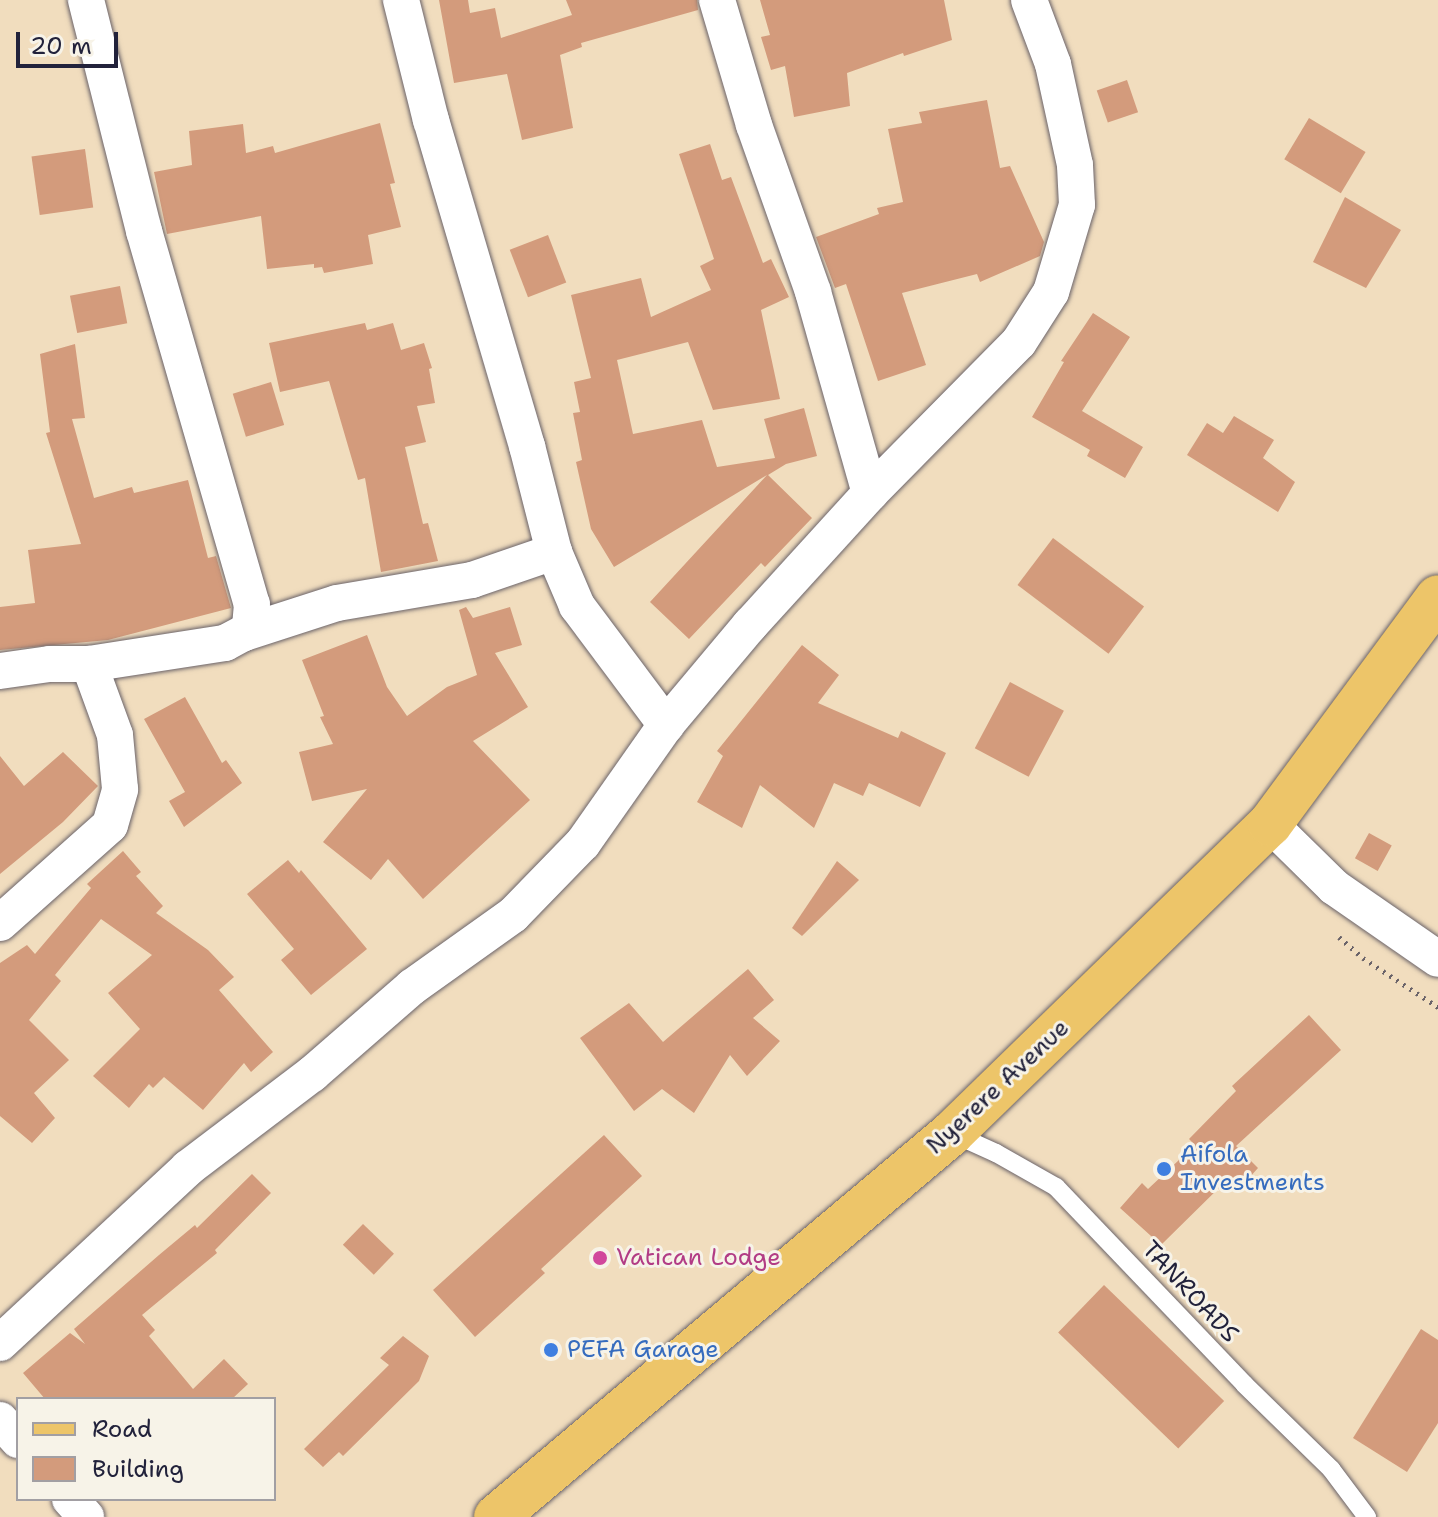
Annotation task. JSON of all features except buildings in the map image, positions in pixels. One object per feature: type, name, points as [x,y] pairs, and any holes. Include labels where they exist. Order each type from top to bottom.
[{"type":"main road","name":"Nyerere Avenue","points":[[496,1517],[952,1133],[1270,824],[1438,597]]},
{"type":"street","points":[[86,0],[136,202],[252,604],[250,628],[244,633]]},
{"type":"street","points":[[401,0],[431,120],[527,446],[554,552],[577,606],[666,725]]},
{"type":"street","points":[[717,0],[762,152],[813,292],[870,493]]},
{"type":"street","points":[[0,1343],[188,1168],[312,1074],[412,987],[513,915],[583,843],[666,725],[750,625],[870,493],[1019,342],[1051,292],[1061,267],[1077,205],[1075,165],[1053,64],[1029,0]]},
{"type":"street","points":[[0,671],[50,664],[89,664],[225,643],[244,633],[337,603],[472,580],[554,552]]},
{"type":"street","points":[[0,923],[110,825],[120,789],[115,735],[89,664]]},
{"type":"street","points":[[1270,824],[1299,856],[1345,896],[1438,959]]},
{"type":"street","points":[[0,1420],[16,1438]]},
{"type":"street","points":[[72,1501],[86,1517]]},
{"type":"lane","name":"TANROADS","points":[[952,1133],[996,1153],[1056,1187],[1244,1384],[1331,1469],[1367,1517]]},
{"type":"place","name":"Aifola Investments","points":[[1164,1169]]},
{"type":"place","name":"Vatican Lodge","points":[[600,1258]]},
{"type":"place","name":"PEFA Garage","points":[[551,1350]]}]
